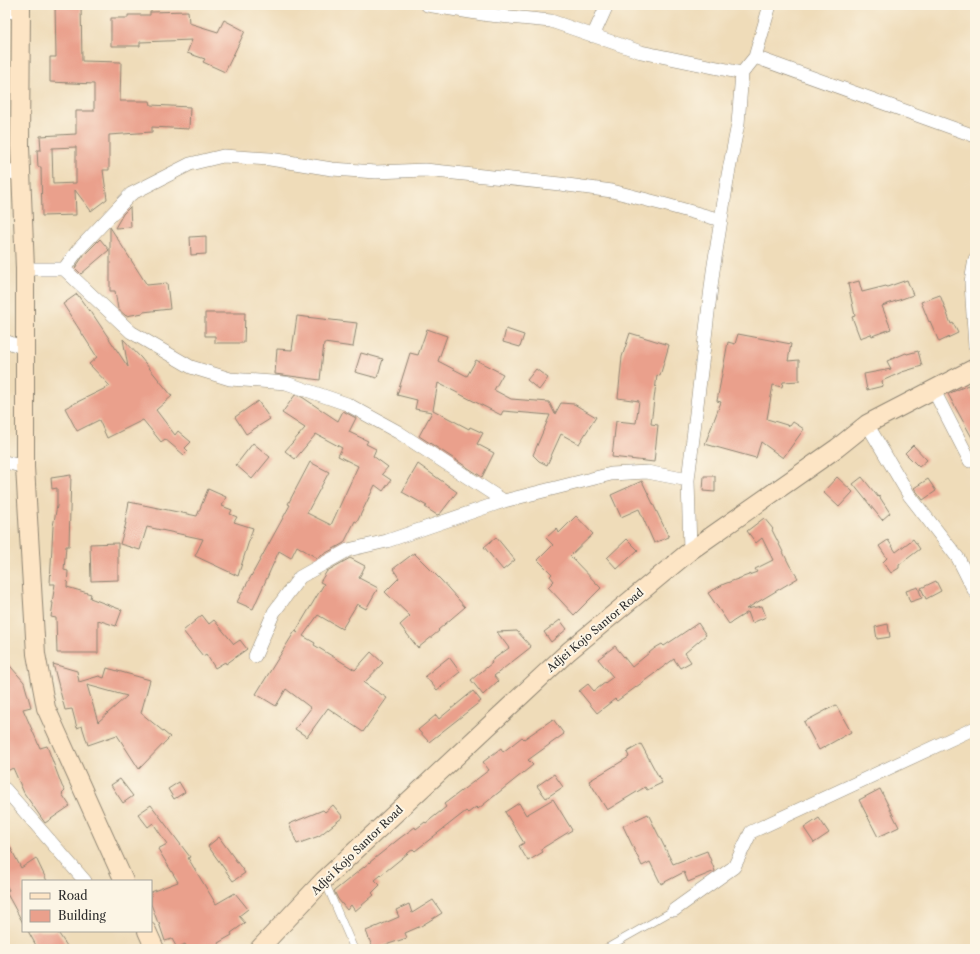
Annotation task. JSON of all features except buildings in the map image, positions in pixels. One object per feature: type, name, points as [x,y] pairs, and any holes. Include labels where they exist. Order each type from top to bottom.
[{"type":"street","points":[[427,5],[489,15],[551,21],[641,52],[742,73]]},
{"type":"street","points":[[593,36],[607,5]]},
{"type":"street","points":[[690,551],[688,480],[713,271],[738,124],[742,73],[754,57],[770,5]]},
{"type":"street","points":[[16,9],[20,146],[13,172],[25,269],[25,467],[36,654],[46,708],[124,880]]},
{"type":"street","points":[[754,57],[975,136]]},
{"type":"street","points":[[64,269],[78,250],[131,194],[190,164],[223,156],[270,159],[332,169],[376,172],[425,170],[560,184],[612,191],[721,220]]},
{"type":"street","points":[[975,259],[972,282],[975,347]]},
{"type":"street","points":[[25,269],[64,269],[131,332],[191,367],[230,379],[286,383],[347,404],[398,432],[504,501]]},
{"type":"street","points":[[5,341],[24,348]]},
{"type":"street","name":"Adjei Kojo Santor Road","points":[[259,949],[324,880],[569,651],[690,551],[837,448],[867,424],[975,368]]},
{"type":"street","points":[[933,389],[970,461]]},
{"type":"street","points":[[867,424],[909,495],[958,558],[975,592]]},
{"type":"street","points":[[5,462],[25,467]]},
{"type":"street","points":[[255,656],[274,612],[300,577],[348,550],[387,541],[504,501],[611,474],[648,472],[688,480]]},
{"type":"street","points":[[674,910],[734,867],[751,832],[975,728]]},
{"type":"street","points":[[5,789],[84,880]]},
{"type":"street","points":[[147,932],[155,949]]},
{"type":"lane","points":[[324,880],[354,949]]},
{"type":"lane","points":[[605,949],[674,910]]}]
